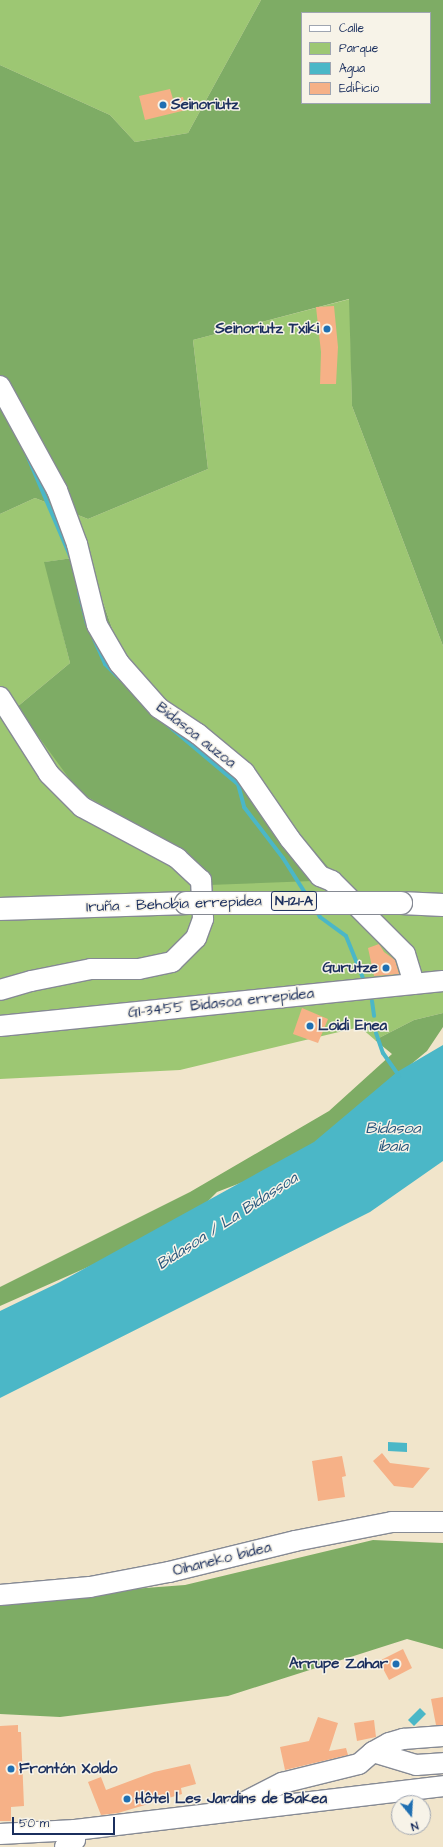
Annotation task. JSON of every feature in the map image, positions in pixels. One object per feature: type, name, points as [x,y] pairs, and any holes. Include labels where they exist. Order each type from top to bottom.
[{"type":"highway","name":"Iruña - Behobia errepidea","points":[[0,909],[186,903],[401,903],[443,905]]},
{"type":"street","name":"Bidasoa auzoa","points":[[0,386],[57,490],[77,544],[97,624],[119,663],[159,708],[198,734],[244,772],[290,839],[320,876],[332,881],[405,954],[414,984]]},
{"type":"street","points":[[0,697],[49,774],[82,807],[177,858],[201,880],[203,919],[196,938],[172,962],[139,969],[91,969],[31,981],[0,990]]},
{"type":"street","name":"GI-3455 Bidasoa errepidea","points":[[0,1026],[443,981]]},
{"type":"street","name":"Oihaneko bidea","points":[[0,1595],[39,1594],[97,1586],[169,1572],[295,1541],[392,1522],[443,1522]]},
{"type":"street","points":[[225,1812],[282,1783],[359,1764],[373,1752],[389,1743],[403,1738],[443,1736]]},
{"type":"street","points":[[373,1752],[416,1765],[443,1763]]},
{"type":"street","points":[[0,1834],[75,1830],[443,1786]]},
{"type":"street","points":[[66,1847],[75,1840],[75,1830]]},
{"type":"green space","points":[[0,0],[261,0],[188,133],[135,142],[110,115],[0,65]]},
{"type":"green space","points":[[261,0],[443,0],[443,646],[352,406],[349,299],[193,340],[208,469],[88,519],[35,498],[0,514],[0,65],[110,115],[135,142],[188,133]]},
{"type":"green space","points":[[350,299],[352,406],[443,646],[443,1013],[414,1020],[375,1040],[360,1027],[180,1070],[0,1079],[0,514],[35,498],[88,519],[208,469],[193,340]],"holes":[[[87,556],[127,671],[17,707],[70,663],[45,562]]]},
{"type":"green space","points":[[87,556],[127,671],[227,748],[339,880],[209,885],[179,849],[79,792],[17,707],[70,663],[44,562]]},
{"type":"green space","points":[[443,1013],[443,1027],[427,1051],[292,1163],[217,1192],[185,1224],[0,1306],[0,1287],[190,1192],[329,1111],[392,1054],[375,1040],[414,1020]]},
{"type":"green space","points":[[373,1540],[443,1543],[443,1649],[407,1639],[228,1696],[60,1717],[0,1714],[0,1599],[185,1585]]},
{"type":"water","name":"Bidasoa ibaia","points":[[443,1045],[443,1161],[370,1212],[0,1398],[0,1311],[60,1282],[314,1142],[397,1072]]},
{"type":"water","points":[[388,1442],[407,1443],[407,1452],[388,1451]]},
{"type":"water","points":[[420,1708],[426,1714],[414,1726],[408,1720]]},
{"type":"building","name":"Seinoriutz","points":[[170,89],[173,99],[183,97],[186,110],[145,120],[139,96]]},
{"type":"building","points":[[334,306],[338,347],[336,384],[320,384],[321,352],[316,307]]},
{"type":"building","name":"Gurutze","points":[[379,944],[384,952],[395,960],[399,974],[374,976],[368,948]]},
{"type":"building","name":"Loidi Enea","points":[[302,1008],[328,1019],[318,1043],[293,1034]]},
{"type":"building","points":[[382,1453],[390,1463],[430,1468],[413,1488],[394,1486],[373,1461]]},
{"type":"building","points":[[342,1456],[346,1476],[342,1477],[345,1497],[318,1501],[312,1461]]},
{"type":"building","name":"Arrupe Zahar","points":[[403,1649],[412,1668],[389,1680],[379,1661]]},
{"type":"building","points":[[443,1697],[443,1725],[436,1725],[431,1699]]},
{"type":"building","points":[[318,1717],[338,1723],[329,1751],[346,1748],[348,1755],[285,1770],[280,1747],[309,1741]]},
{"type":"building","points":[[374,1720],[376,1737],[357,1741],[354,1723]]},
{"type":"building","name":"Frontón Xoldo","points":[[18,1725],[18,1732],[21,1732],[24,1806],[11,1807],[11,1821],[0,1821],[0,1726]]},
{"type":"building","points":[[190,1764],[196,1784],[181,1788],[182,1794],[118,1813],[101,1815],[88,1782],[101,1777],[106,1790],[154,1772]]},
{"type":"waterway","points":[[27,455],[71,558]]},
{"type":"waterway","points":[[79,592],[87,624]]},
{"type":"waterway","points":[[94,639],[105,664],[119,678]]},
{"type":"waterway","points":[[164,722],[238,784],[244,807],[283,858],[307,896]]},
{"type":"waterway","points":[[316,910],[320,917],[346,936],[363,978]]},
{"type":"waterway","points":[[372,1001],[374,1016]]},
{"type":"waterway","points":[[376,1033],[383,1053],[399,1076]]},
{"type":"place","name":"Seinoriutz","points":[[163,105]]},
{"type":"place","name":"Seinoriutz Txiki","points":[[327,329]]},
{"type":"place","name":"Gurutze","points":[[386,968]]},
{"type":"place","name":"Loidi Enea","points":[[310,1026]]},
{"type":"place","name":"Arrupe Zahar","points":[[396,1664]]},
{"type":"place","name":"Frontón Xoldo","points":[[11,1769]]},
{"type":"place","name":"Hôtel Les Jardins de Bakea","points":[[127,1799]]},
{"type":"water label","name":"Bidasoa / La Bidassoa","points":[[227,1221]]}]
